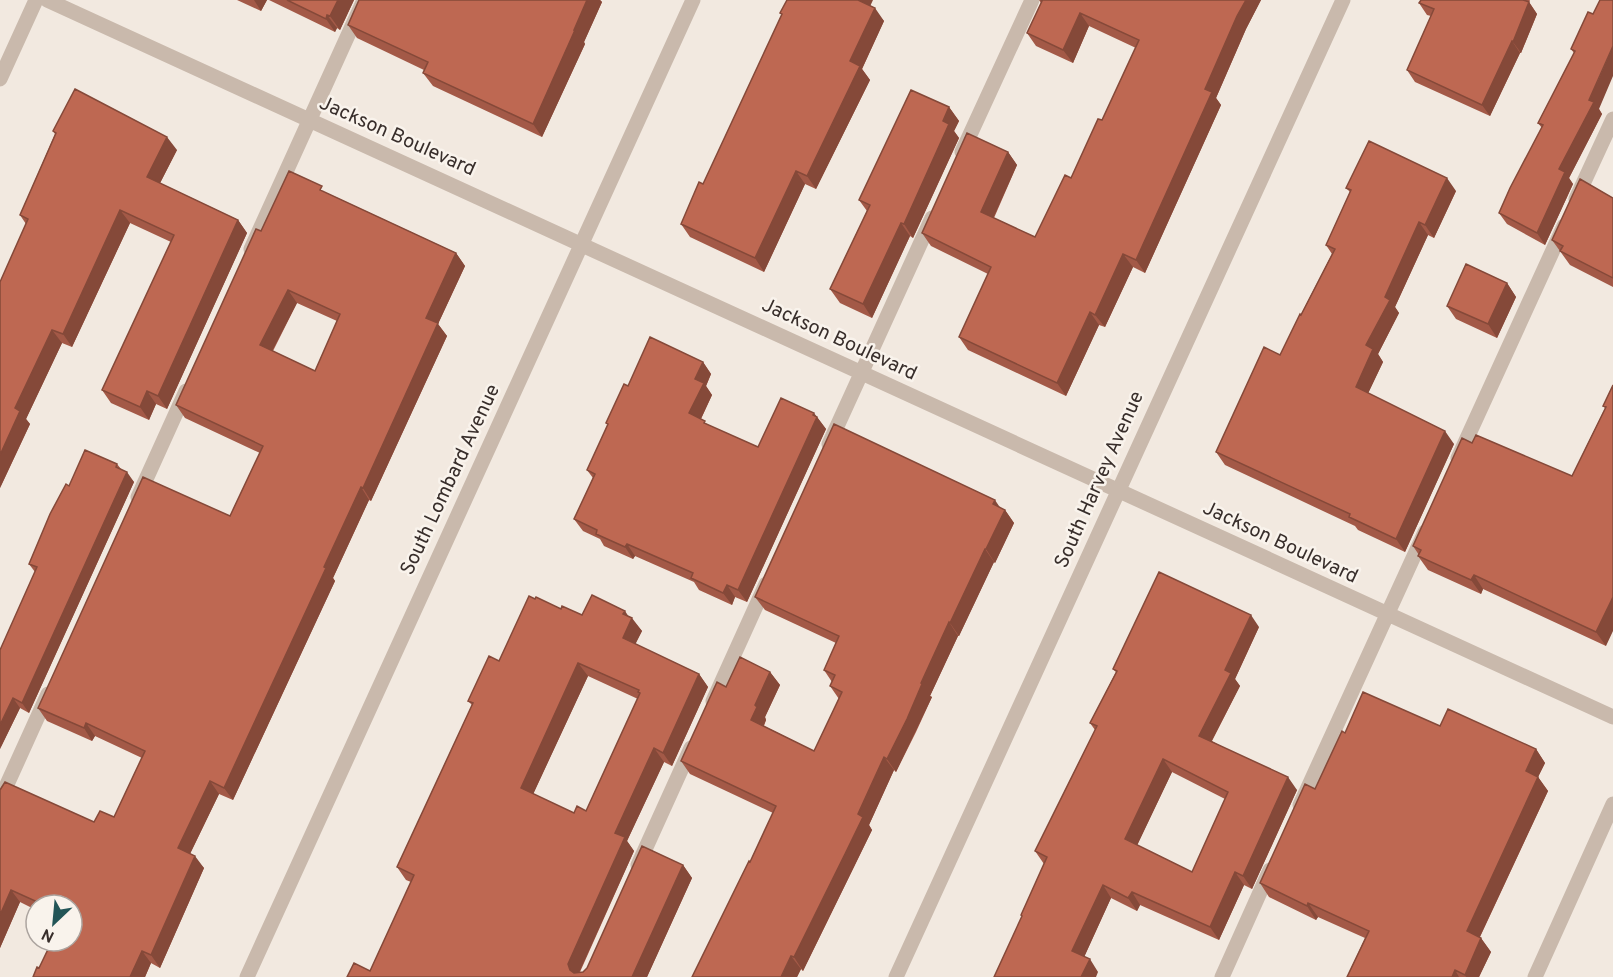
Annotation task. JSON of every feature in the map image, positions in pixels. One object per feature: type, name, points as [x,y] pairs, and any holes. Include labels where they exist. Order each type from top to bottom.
[{"type":"street","points":[[0,79],[36,0]]},
{"type":"street","name":"Jackson Boulevard","points":[[47,0],[1613,717]]},
{"type":"street","points":[[247,257],[364,0]]},
{"type":"street","name":"South Lombard Avenue","points":[[247,977],[693,0]]},
{"type":"street","points":[[954,170],[1032,0]]},
{"type":"street","name":"South Harvey Avenue","points":[[896,977],[1343,0]]},
{"type":"street","points":[[1451,474],[1613,119]]},
{"type":"street","points":[[824,456],[940,202]]},
{"type":"street","points":[[134,507],[193,377]]},
{"type":"street","points":[[1295,816],[1432,517]]},
{"type":"street","points":[[706,717],[770,576]]},
{"type":"street","points":[[0,800],[54,681]]},
{"type":"street","points":[[632,879],[696,738]]},
{"type":"street","points":[[1535,977],[1613,804]]},
{"type":"street","points":[[1222,977],[1276,859]]},
{"type":"building","points":[[287,0],[338,0],[326,19]]},
{"type":"building","points":[[359,0],[587,0],[533,124],[423,73],[428,62],[348,25]]},
{"type":"building","points":[[787,0],[858,0],[875,8],[850,61],[860,66],[807,176],[796,171],[755,258],[681,224],[699,182],[703,184]]},
{"type":"building","points":[[1041,0],[1246,0],[1205,89],[1212,92],[1136,260],[1123,254],[1095,315],[1090,312],[1057,383],[959,337],[991,267],[922,233],[967,133],[1008,152],[981,212],[1035,237],[1065,175],[1071,178],[1098,119],[1102,120],[1139,40],[1080,13],[1063,50],[1027,33]]},
{"type":"building","points":[[1421,0],[1523,0],[1529,2],[1513,42],[1482,105],[1407,70],[1434,9],[1419,3]]},
{"type":"building","points":[[1600,0],[1613,0],[1613,46],[1589,100],[1594,102],[1559,169],[1565,172],[1537,233],[1499,213],[1543,125],[1538,123],[1575,51],[1571,49],[1588,12],[1593,14]]},
{"type":"building","points":[[75,89],[167,137],[147,177],[238,220],[158,396],[147,391],[140,407],[102,390],[174,235],[120,210],[63,334],[52,330],[15,408],[20,411],[0,455],[0,282],[28,219],[20,215],[56,133],[53,131]]},
{"type":"building","points":[[911,90],[949,107],[943,121],[949,124],[904,224],[901,223],[863,304],[830,289],[870,205],[859,200]]},
{"type":"building","points":[[1369,141],[1447,178],[1425,225],[1419,222],[1385,297],[1390,300],[1366,345],[1373,349],[1356,387],[1445,431],[1396,539],[1349,517],[1350,514],[1216,452],[1264,347],[1280,355],[1335,249],[1326,245],[1351,190],[1346,188]]},
{"type":"building","points":[[289,171],[322,186],[320,190],[456,253],[426,318],[438,323],[224,788],[210,781],[178,848],[195,856],[151,955],[142,951],[130,977],[33,977],[46,953],[84,953],[84,893],[24,893],[24,896],[11,890],[0,915],[0,790],[5,782],[94,822],[100,811],[114,817],[145,751],[86,723],[84,728],[38,708],[143,477],[230,516],[263,446],[176,405],[256,229],[261,231]],"holes":[[[288,290],[340,314],[315,371],[260,345]]]},
{"type":"building","points":[[1580,179],[1613,198],[1613,278],[1560,251],[1563,246],[1552,240]]},
{"type":"building","points":[[1466,264],[1507,283],[1488,324],[1447,306]]},
{"type":"building","points":[[650,337],[703,362],[695,379],[704,383],[689,413],[705,421],[704,423],[758,447],[781,398],[814,413],[813,415],[817,417],[738,590],[727,585],[723,593],[691,578],[693,573],[627,544],[625,547],[596,534],[597,530],[574,519],[595,474],[587,470],[608,424],[606,423],[624,384],[628,386]]},
{"type":"building","points":[[1613,385],[1613,597],[1596,632],[1474,575],[1471,580],[1418,556],[1421,550],[1413,546],[1462,438],[1472,443],[1476,435],[1572,476],[1606,407],[1603,406]]},
{"type":"building","points":[[834,424],[995,500],[993,504],[1005,510],[949,622],[907,719],[887,759],[884,757],[858,814],[863,817],[794,957],[791,956],[781,977],[692,977],[776,806],[681,761],[717,682],[726,687],[740,657],[770,672],[755,705],[757,707],[751,720],[814,751],[842,692],[830,686],[835,675],[824,670],[839,636],[755,597]]},
{"type":"building","points":[[85,450],[117,464],[116,467],[127,472],[22,703],[13,698],[0,725],[0,650],[37,567],[29,564],[50,514],[66,484],[69,486]]},
{"type":"building","points":[[1159,572],[1251,615],[1225,670],[1231,673],[1199,736],[1288,777],[1243,876],[1235,872],[1210,927],[1132,892],[1128,898],[1103,885],[1072,951],[1090,959],[1081,977],[994,977],[1047,857],[1035,851],[1097,726],[1090,723],[1117,671],[1113,669]],"holes":[[[1163,759],[1228,792],[1192,872],[1125,839]]]},
{"type":"building","points":[[592,595],[625,611],[623,614],[632,618],[623,638],[699,674],[663,753],[654,748],[615,833],[625,837],[568,964],[574,973],[583,972],[587,968],[642,846],[683,865],[632,977],[347,977],[354,963],[370,971],[414,875],[397,867],[473,703],[468,701],[489,656],[499,661],[529,596],[582,615]],"holes":[[[578,663],[639,690],[640,693],[586,811],[577,806],[574,813],[521,788]]]},
{"type":"building","points":[[1363,692],[1440,726],[1448,709],[1536,749],[1526,771],[1538,777],[1467,931],[1481,938],[1465,975],[1455,970],[1452,977],[1347,977],[1369,931],[1308,903],[1307,906],[1260,883],[1305,784],[1315,789],[1342,731],[1345,733]]}]
